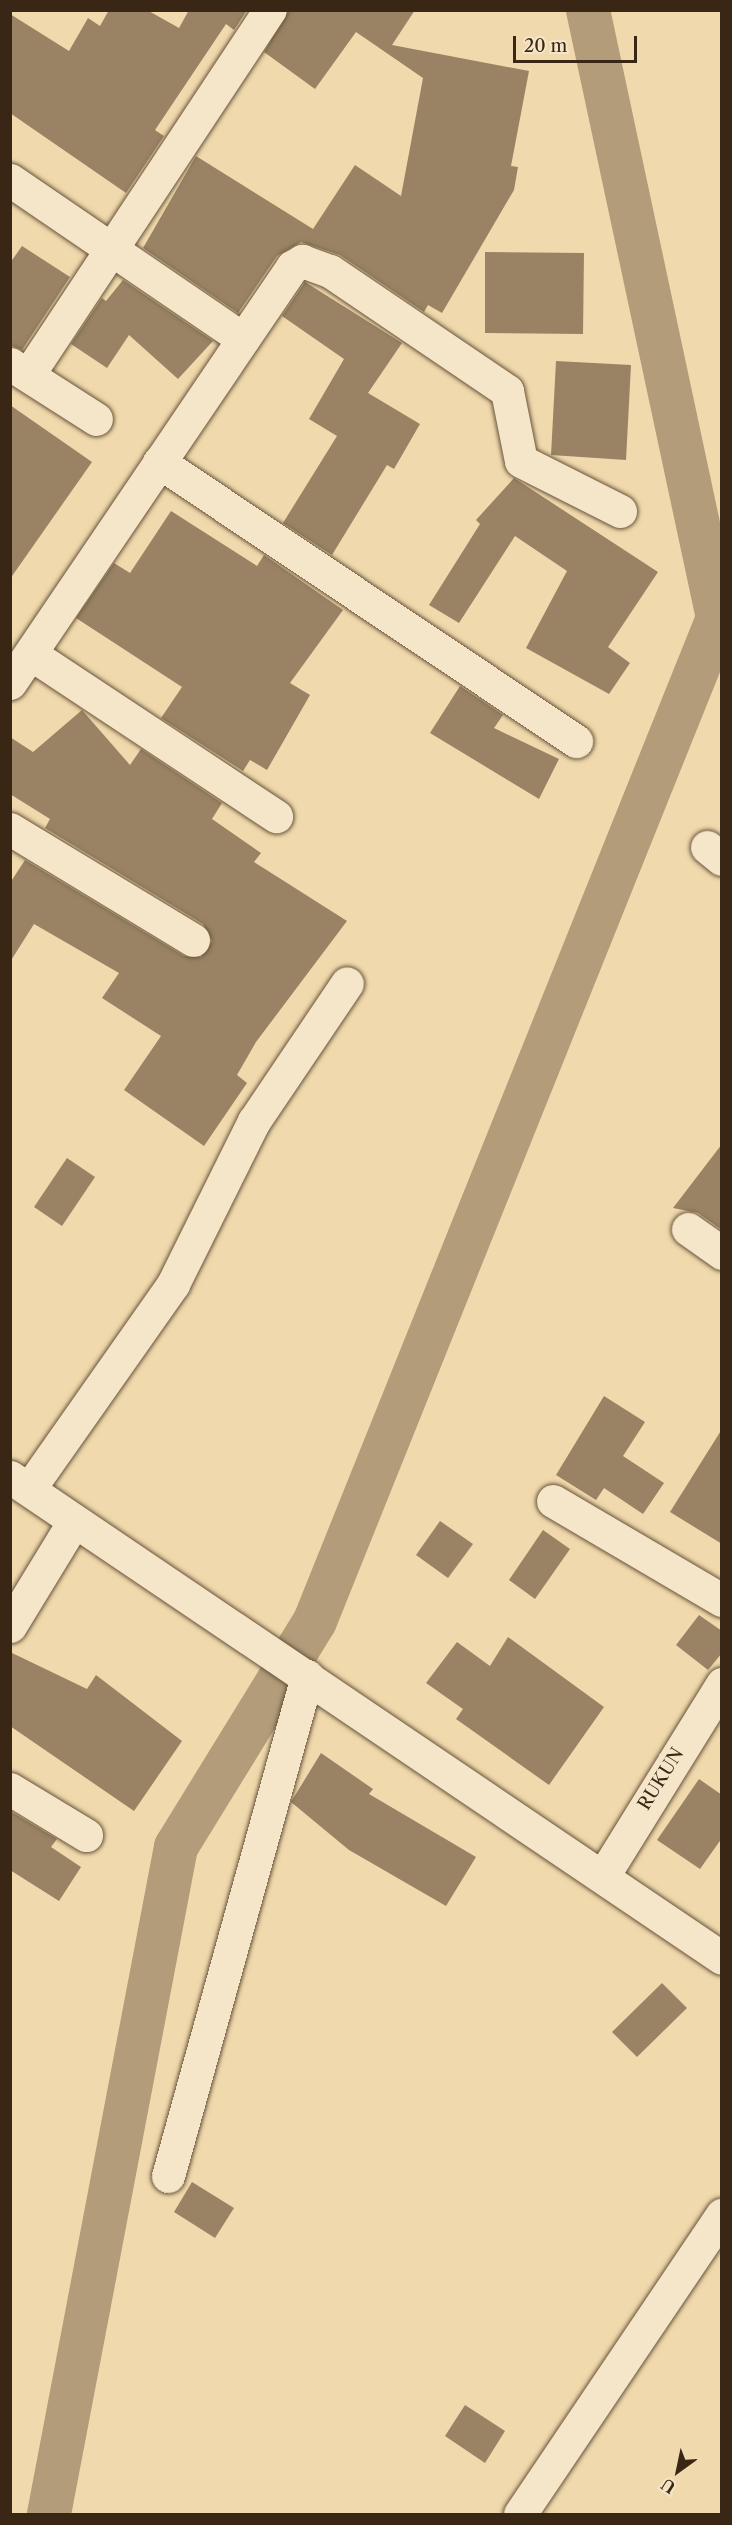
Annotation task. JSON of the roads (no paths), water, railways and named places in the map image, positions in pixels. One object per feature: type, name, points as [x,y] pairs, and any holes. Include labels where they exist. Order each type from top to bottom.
[{"type":"street","points":[[96,420],[19,370],[112,249],[270,10]]},
{"type":"street","points":[[10,180],[243,339]]},
{"type":"street","points":[[10,683],[292,267],[302,261],[313,263],[507,391],[521,461],[620,511]]},
{"type":"street","points":[[159,462],[576,741]]},
{"type":"street","points":[[31,654],[276,816]]},
{"type":"street","points":[[10,829],[193,940]]},
{"type":"street","points":[[347,983],[254,1121],[172,1284],[20,1483],[722,1958]]},
{"type":"street","points":[[688,1229],[722,1253]]},
{"type":"street","points":[[553,1501],[722,1600]]},
{"type":"street","points":[[10,1626],[75,1521]]},
{"type":"street","points":[[168,2176],[296,1670]]},
{"type":"street","name":"RUKUN","points":[[603,1876],[722,1684]]},
{"type":"street","points":[[10,1789],[86,1835]]},
{"type":"street","points":[[520,2514],[722,2215]]},
{"type":"waterway","points":[[49,2514],[176,1847],[315,1621],[718,618],[588,10]]}]
